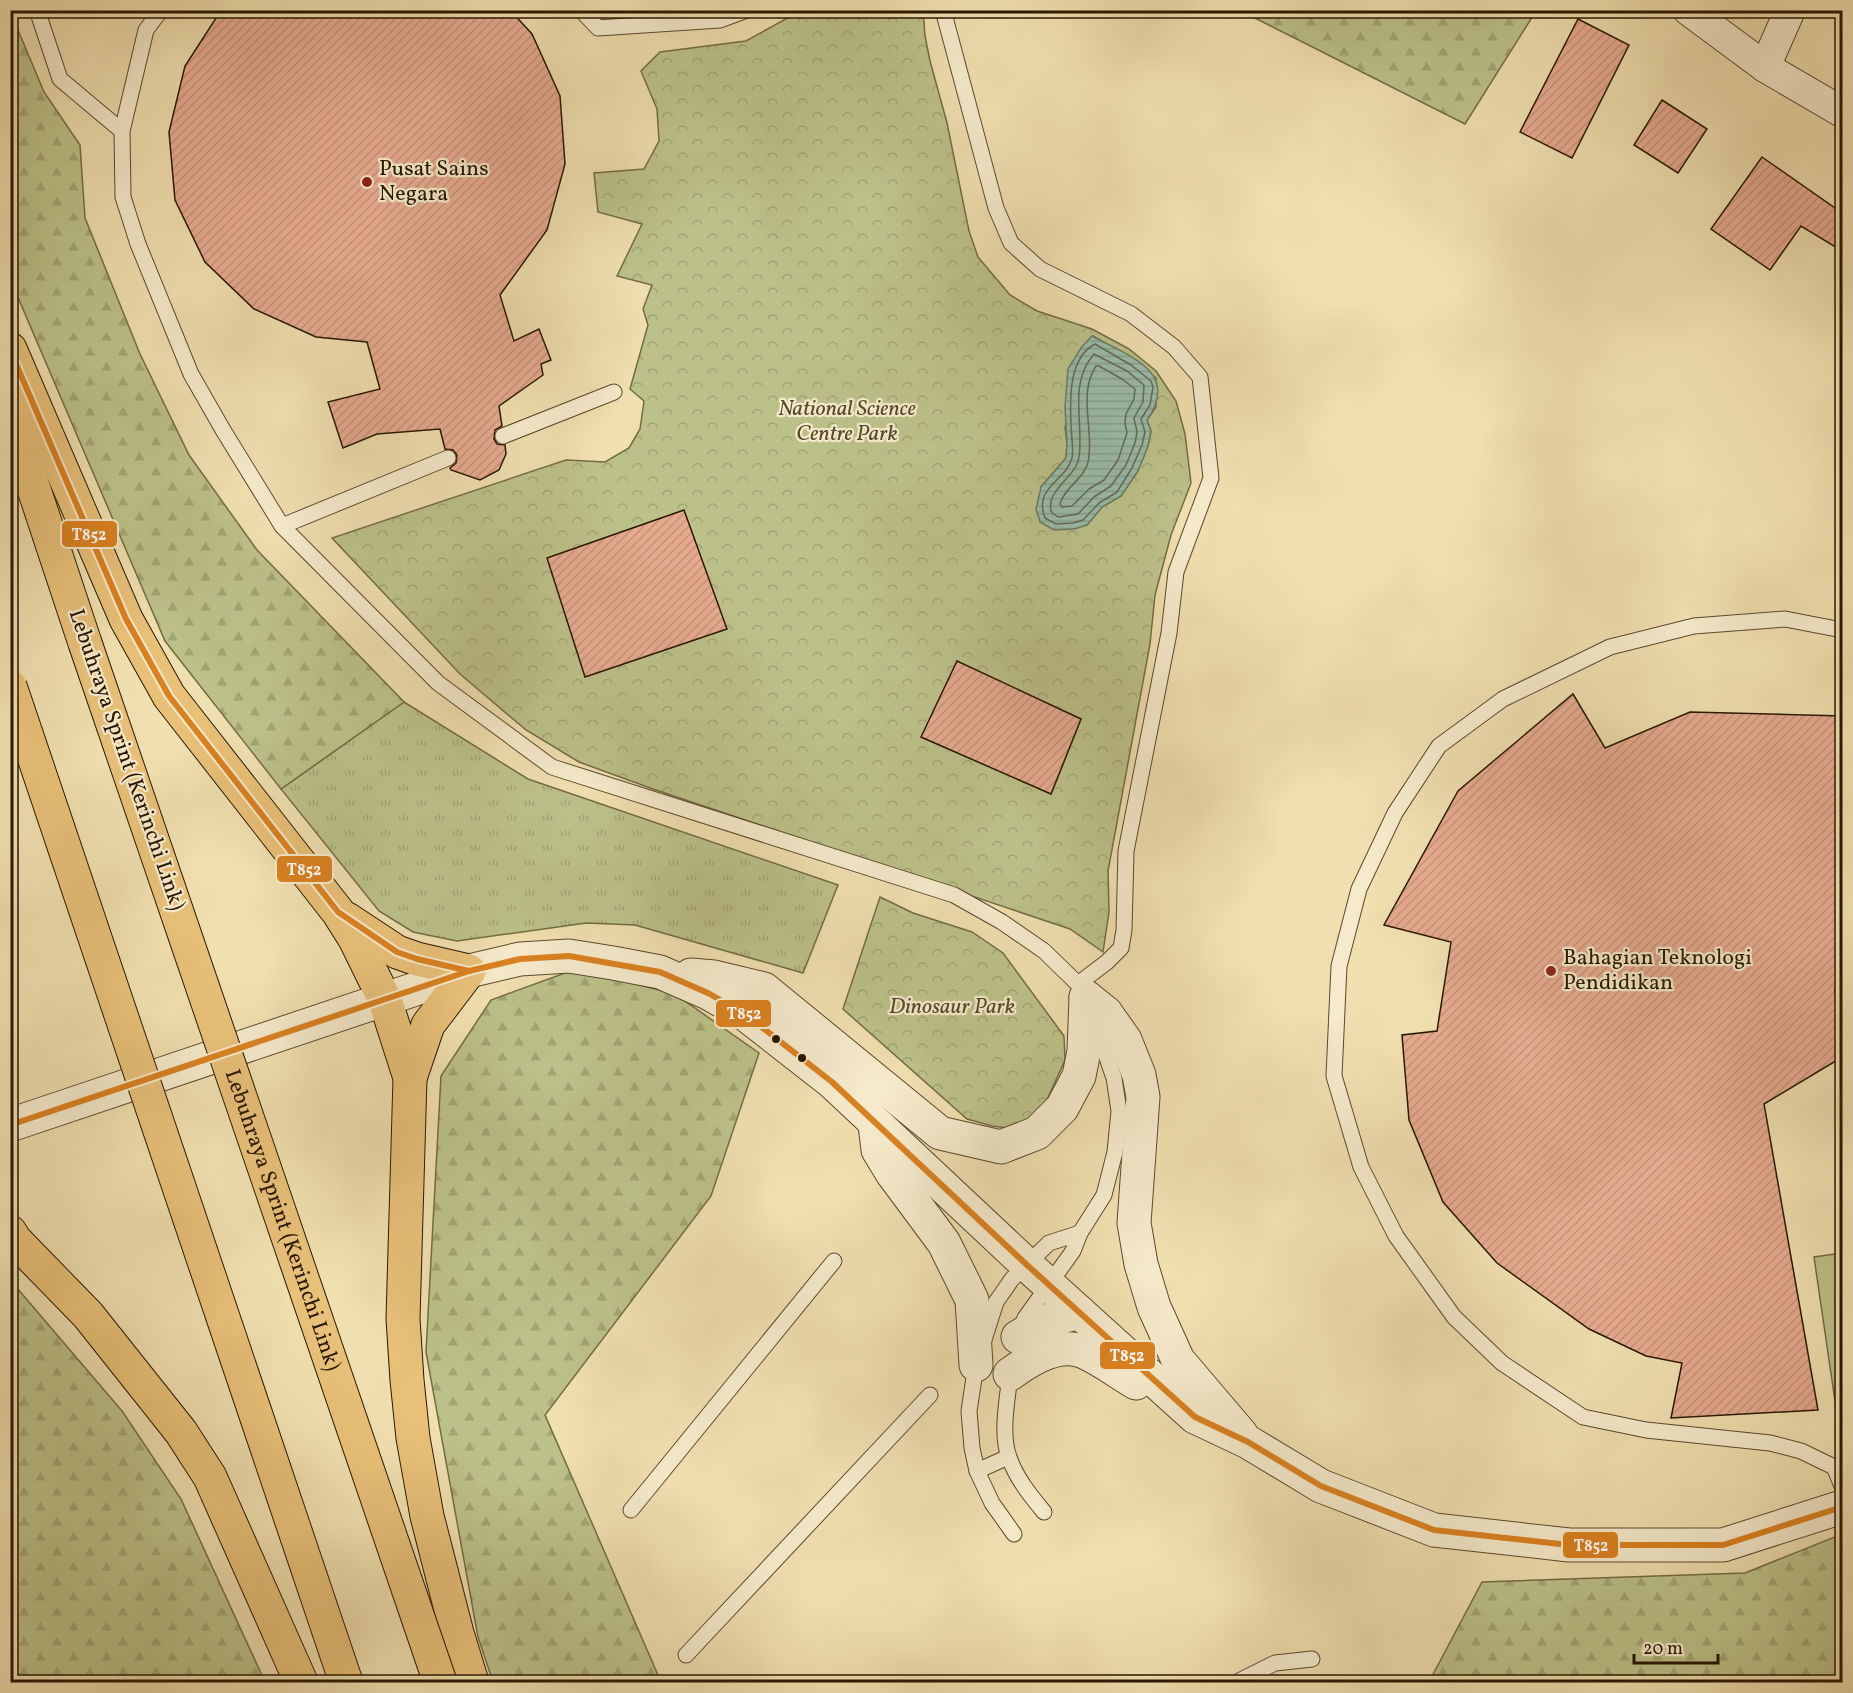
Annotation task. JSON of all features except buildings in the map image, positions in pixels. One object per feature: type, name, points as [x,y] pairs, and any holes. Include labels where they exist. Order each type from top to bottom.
[{"type":"highway","points":[[10,349],[126,619],[169,696],[338,912],[355,939],[385,1000],[410,1078]]},
{"type":"highway","name":"Lebuhraya Sprint (Kerinchi Link)","points":[[10,417],[440,1683]]},
{"type":"highway","points":[[10,686],[346,1683]]},
{"type":"highway","points":[[338,912],[397,952],[417,960],[469,971],[429,1025],[410,1078],[403,1319],[413,1438],[428,1516],[472,1683]]},
{"type":"highway","points":[[12,1237],[88,1315],[181,1432],[210,1477],[301,1683]]},
{"type":"street","points":[[1688,10],[1765,67],[1842,112]]},
{"type":"street","points":[[1765,67],[1790,10]]},
{"type":"street","points":[[10,1125],[469,971],[520,960],[569,956],[660,972],[714,977],[764,989],[940,1133],[1001,1147],[1037,1133],[1062,1108],[1079,1076],[1084,1051],[1082,990]]},
{"type":"street","points":[[660,972],[708,993],[745,1014],[832,1082],[1038,1275],[1195,1417]]},
{"type":"street","points":[[1082,990],[1106,1013],[1125,1040],[1139,1075],[1143,1097],[1134,1223],[1154,1307],[1178,1360],[1248,1442]]},
{"type":"street","points":[[875,1122],[878,1150],[892,1173],[944,1243],[972,1300],[976,1365]]},
{"type":"street","points":[[1018,1338],[1043,1322],[1079,1312]]},
{"type":"street","points":[[1010,1374],[1042,1354],[1066,1349],[1082,1350],[1195,1417],[1248,1442],[1321,1486],[1434,1530],[1569,1545],[1723,1545],[1842,1507]]},
{"type":"lane","points":[[37,10],[60,79],[122,131]]},
{"type":"lane","points":[[161,10],[146,30],[122,131],[123,197],[142,255],[191,374],[282,526],[438,683],[552,767],[954,895],[1002,922],[1044,951],[1082,990],[1114,1077],[1119,1111],[1115,1152],[1104,1195],[1080,1233],[1073,1251],[1038,1275],[1012,1279],[996,1302],[976,1365],[969,1411],[972,1448],[977,1472],[992,1503],[1014,1534]]},
{"type":"lane","points":[[581,10],[598,28],[720,20],[747,10]]},
{"type":"lane","points":[[943,10],[996,208],[1011,243],[1040,269],[1131,314],[1174,347],[1200,377],[1211,478],[1176,572],[1169,633],[1126,851],[1124,930],[1121,948],[1082,990]]},
{"type":"lane","points":[[503,436],[614,392]]},
{"type":"lane","points":[[282,526],[447,458]]},
{"type":"lane","points":[[1842,630],[1785,619],[1694,626],[1610,647],[1503,699],[1439,746],[1395,813],[1359,889],[1339,966],[1334,1076],[1361,1167],[1396,1236],[1454,1317],[1502,1363],[1583,1417],[1646,1430],[1770,1443],[1801,1451],[1834,1467],[1842,1486]]},
{"type":"lane","points":[[1044,1512],[1025,1489],[1008,1457],[1006,1418],[1012,1353],[1049,1243],[1080,1233]]},
{"type":"lane","points":[[631,1510],[834,1261]]},
{"type":"lane","points":[[686,1655],[930,1395]]},
{"type":"lane","points":[[977,1472],[1008,1457]]},
{"type":"lane","points":[[1237,1683],[1275,1663],[1312,1659]]},
{"type":"green space","points":[[10,11],[44,92],[80,145],[85,218],[140,354],[189,455],[257,550],[404,702],[281,789],[165,641],[11,281]]},
{"type":"green space","name":"National Science Centre Park","points":[[800,11],[923,11],[930,61],[947,123],[969,231],[978,257],[1010,295],[1037,311],[1092,329],[1129,349],[1156,371],[1176,401],[1185,434],[1191,483],[1171,535],[1155,595],[1150,644],[1108,871],[1109,912],[1103,952],[1070,929],[579,762],[526,730],[460,674],[332,538],[566,460],[605,462],[629,448],[640,429],[644,401],[630,389],[648,325],[643,309],[652,285],[617,276],[642,224],[598,212],[594,173],[644,169],[659,141],[657,109],[641,71],[660,52],[746,41]],"holes":[[[1093,336],[1135,360],[1156,378],[1156,407],[1147,420],[1151,431],[1138,471],[1121,496],[1102,507],[1087,525],[1041,487],[1066,458],[1065,427]],[[957,662],[1081,719],[1051,794],[922,737]]]},
{"type":"green space","points":[[1241,11],[1536,11],[1465,124]]},
{"type":"green space","points":[[404,702],[528,779],[838,885],[803,973],[635,925],[586,923],[457,941],[413,932],[379,911],[281,789]]},
{"type":"green space","name":"Dinosaur Park","points":[[880,897],[913,913],[972,932],[1003,953],[1064,1036],[1065,1060],[1046,1102],[1032,1121],[1016,1129],[992,1126],[967,1119],[843,1009]]},
{"type":"green space","points":[[576,969],[675,994],[759,1053],[711,1196],[545,1415],[661,1682],[493,1682],[478,1637],[426,1352],[441,1076],[491,1000]]},
{"type":"green space","points":[[1842,1253],[1842,1407],[1836,1408],[1814,1257]]},
{"type":"green space","points":[[11,1281],[122,1411],[181,1499],[265,1682],[11,1682]]},
{"type":"green space","points":[[1842,1534],[1842,1682],[1429,1682],[1482,1582],[1745,1573]]},
{"type":"water","points":[[1092,336],[1134,358],[1154,377],[1158,389],[1156,403],[1147,420],[1151,431],[1138,471],[1121,496],[1102,507],[1087,525],[1074,529],[1054,530],[1040,522],[1036,509],[1041,487],[1066,458],[1065,407],[1068,369],[1081,348]]},
{"type":"transit line","name":"T852","points":[[10,350],[126,619],[169,696],[338,912],[397,952],[469,971]]},
{"type":"transit line","name":"T852","points":[[10,1125],[469,971],[520,959],[569,956],[660,972],[708,993],[745,1014],[832,1082],[1027,1265],[1195,1417],[1248,1442],[1321,1486],[1434,1530],[1569,1545],[1723,1545],[1842,1507]]},
{"type":"place","name":"Pusat Sains Negara","points":[[367,182]]},
{"type":"place","name":"Bahagian Teknologi Pendidikan","points":[[1551,971]]}]
